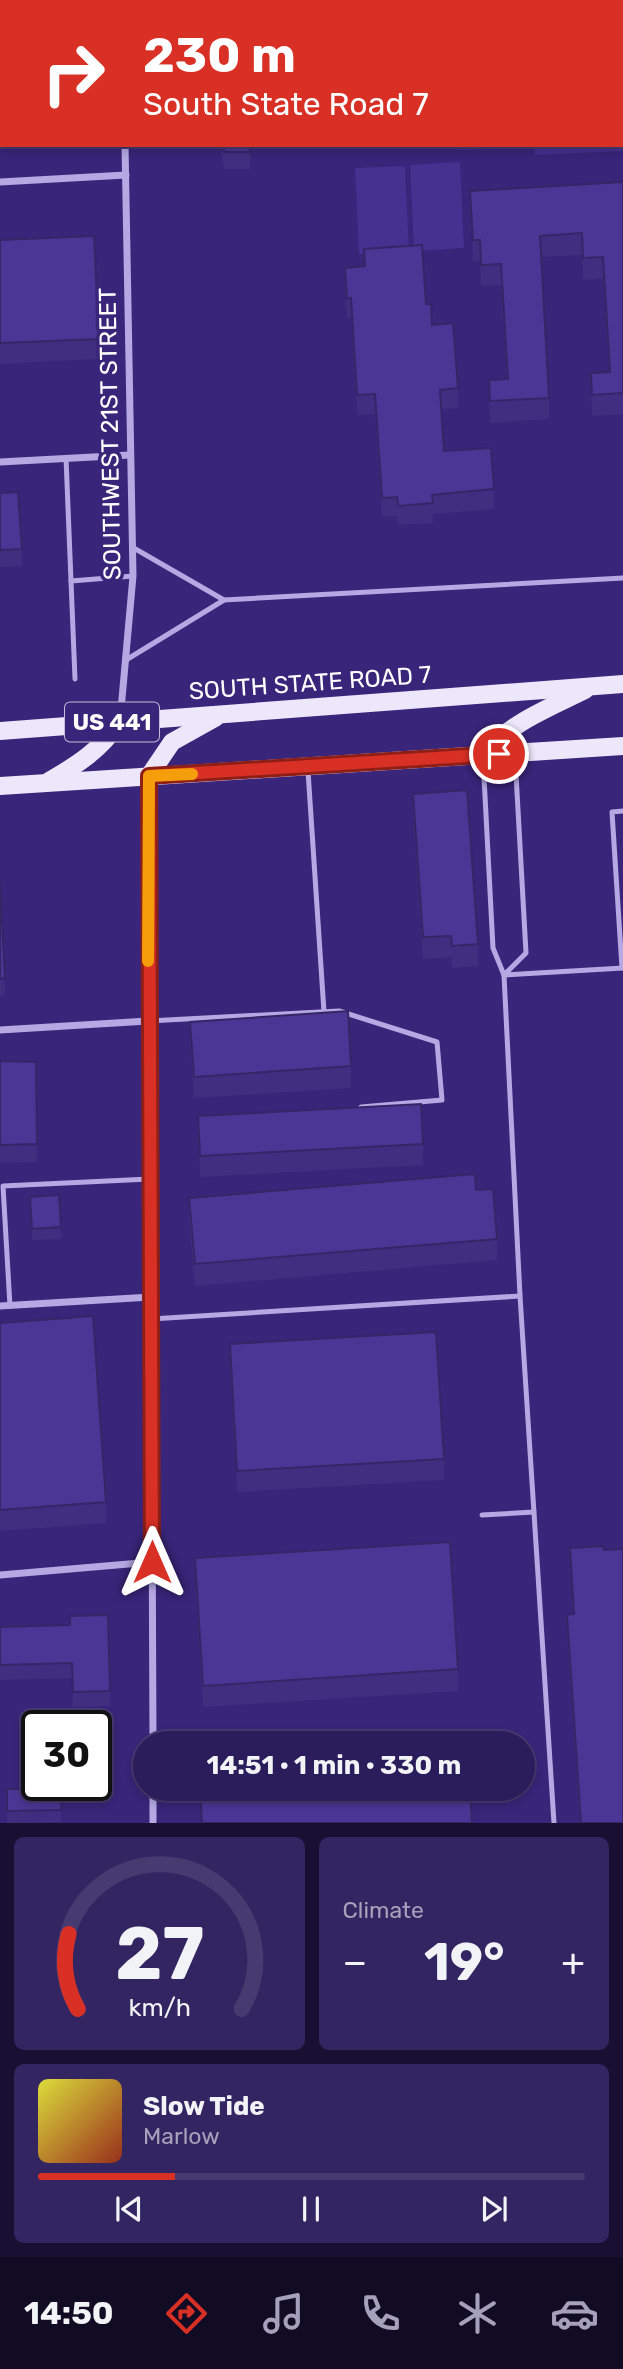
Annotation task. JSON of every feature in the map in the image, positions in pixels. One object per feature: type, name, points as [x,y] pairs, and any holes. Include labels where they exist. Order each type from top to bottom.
[{"type":"main road","name":"SOUTH STATE ROAD 7","points":[[0,731],[623,684]]},
{"type":"main road","points":[[483,755],[497,738],[517,725],[591,687]]},
{"type":"main road","points":[[149,776],[172,743],[225,714]]},
{"type":"main road","points":[[46,783],[94,752],[108,740],[120,722]]},
{"type":"main road","name":"US 441","points":[[0,786],[623,746]]},
{"type":"street","name":"SOUTHWEST 21ST STREET","points":[[120,722],[133,576],[125,147]]},
{"type":"street","points":[[0,182],[126,175]]},
{"type":"street","points":[[0,462],[130,455]]},
{"type":"street","points":[[149,776],[153,1731]]},
{"type":"street","points":[[0,1030],[148,1021]]},
{"type":"street","points":[[0,1306],[151,1297]]},
{"type":"street","points":[[0,1575],[152,1562]]},
{"type":"street","points":[[153,1801],[153,1823]]},
{"type":"lane","points":[[66,458],[75,679]]},
{"type":"lane","points":[[132,547],[224,600]]},
{"type":"lane","points":[[71,581],[133,576]]},
{"type":"lane","points":[[125,660],[224,600],[623,578]]},
{"type":"lane","points":[[504,975],[526,953],[515,752]]},
{"type":"lane","points":[[483,755],[493,948],[504,975],[520,1296],[554,1823]]},
{"type":"lane","points":[[307,768],[324,1012]]},
{"type":"lane","points":[[504,975],[622,968],[612,812],[623,811]]},
{"type":"lane","points":[[148,1021],[339,1012],[436,1041],[442,1100],[359,1107]]},
{"type":"lane","points":[[10,1306],[3,1186],[149,1180]]},
{"type":"lane","points":[[151,1319],[520,1296]]},
{"type":"lane","points":[[482,1515],[534,1513]]},
{"type":"shaded area","points":[[457,147],[525,147],[525,148],[457,150]]},
{"type":"shaded area","points":[[535,147],[623,147],[623,151],[535,155]]},
{"type":"shaded area","points":[[460,162],[464,248],[414,251],[410,165]]},
{"type":"shaded area","points":[[405,166],[409,251],[359,254],[355,168]]},
{"type":"building","points":[[223,147],[250,147],[250,152],[224,152]]},
{"type":"building","points":[[623,182],[623,393],[592,395],[591,373],[610,372],[603,257],[583,258],[582,233],[540,236],[549,398],[490,401],[489,380],[508,379],[501,264],[481,265],[480,240],[473,240],[470,191]]},
{"type":"building","points":[[94,236],[99,339],[0,343],[0,240]]},
{"type":"building","points":[[422,245],[426,304],[431,304],[432,325],[453,323],[458,388],[440,390],[444,451],[491,448],[494,489],[432,495],[433,503],[398,506],[397,497],[382,498],[375,394],[357,395],[351,298],[347,299],[345,268],[365,266],[364,249]]},
{"type":"building","points":[[18,492],[22,549],[0,550],[0,493]]},
{"type":"building","points":[[467,790],[478,944],[452,946],[451,936],[423,937],[413,794]]},
{"type":"building","points":[[0,882],[5,978],[0,979]]},
{"type":"building","points":[[348,1011],[351,1066],[194,1077],[190,1022]]},
{"type":"building","points":[[0,1061],[36,1062],[37,1144],[0,1145]]},
{"type":"building","points":[[421,1104],[423,1144],[200,1156],[198,1116]]},
{"type":"building","points":[[475,1174],[476,1190],[493,1189],[497,1239],[195,1264],[189,1198]]},
{"type":"building","points":[[59,1195],[61,1227],[32,1229],[30,1197]]},
{"type":"building","points":[[93,1316],[106,1502],[0,1510],[0,1323]]},
{"type":"building","points":[[436,1332],[444,1459],[237,1471],[230,1344]]},
{"type":"building","points":[[450,1542],[458,1669],[203,1686],[195,1558]]},
{"type":"building","points":[[603,1546],[604,1550],[623,1549],[623,1823],[581,1823],[567,1615],[574,1614],[570,1548]]},
{"type":"building","points":[[108,1615],[110,1691],[73,1692],[72,1663],[0,1665],[0,1627],[70,1625],[70,1616]]},
{"type":"building","points":[[7,1789],[21,1789],[21,1801],[61,1801],[61,1810],[7,1811]]},
{"type":"building","points":[[201,1801],[471,1801],[472,1823],[202,1823]]},
{"type":"slow traffic","points":[[148,961],[149,776],[192,774]]},
{"type":"route","points":[[152,1562],[149,776],[499,754]]}]
